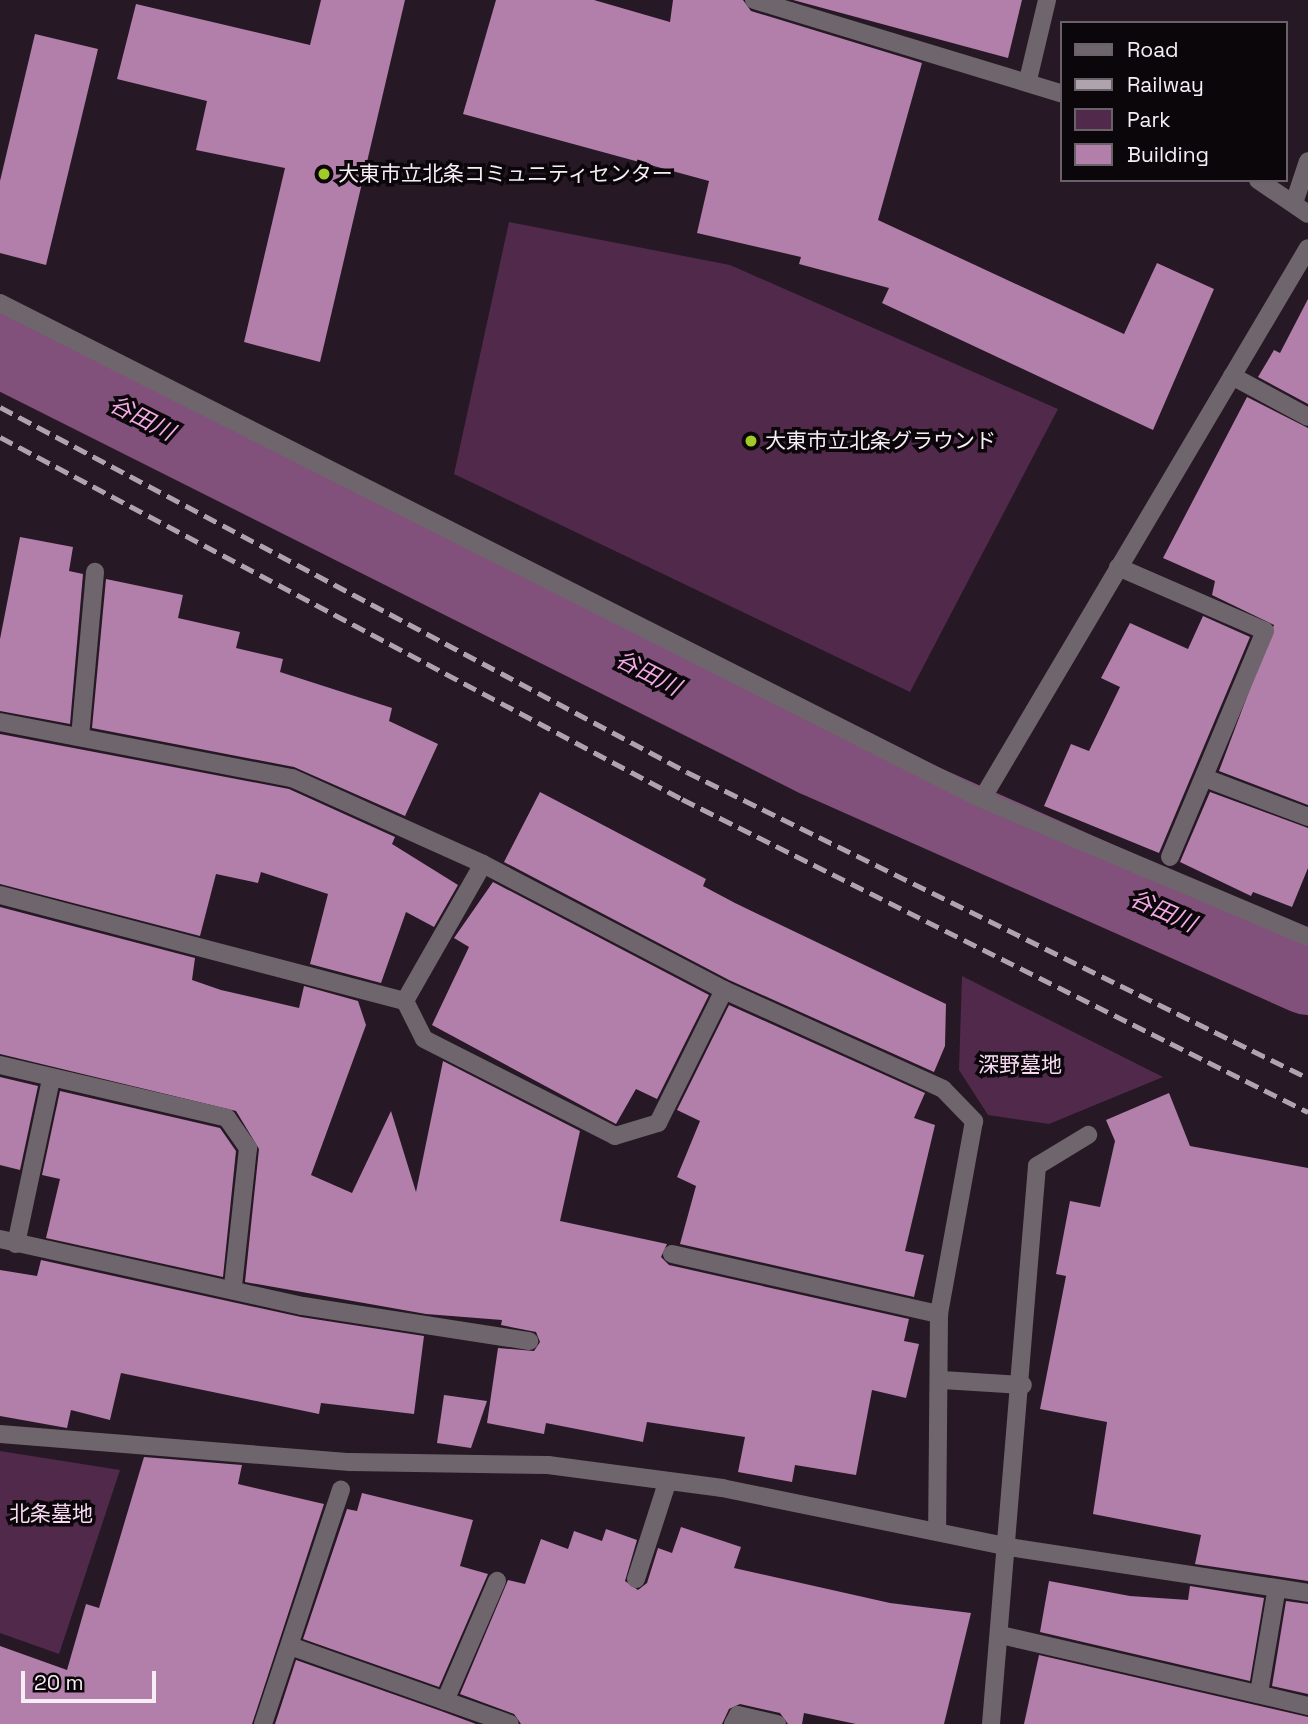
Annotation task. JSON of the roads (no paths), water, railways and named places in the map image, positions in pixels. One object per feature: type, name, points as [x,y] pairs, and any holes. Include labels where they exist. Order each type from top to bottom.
[{"type":"street","points":[[754,0],[1028,80],[1060,93]]},
{"type":"street","points":[[1028,80],[1047,0]]},
{"type":"street","points":[[1261,182],[1301,208],[1308,162]]},
{"type":"street","points":[[982,799],[1308,248]]},
{"type":"street","points":[[0,303],[982,799],[1308,937]]},
{"type":"street","points":[[1232,376],[1308,417]]},
{"type":"street","points":[[1118,567],[1265,631],[1170,858]]},
{"type":"street","points":[[80,737],[95,572]]},
{"type":"street","points":[[0,722],[292,778],[483,864],[724,990],[943,1089],[974,1121],[939,1314],[942,1380],[937,1530]]},
{"type":"street","points":[[1205,778],[1308,817]]},
{"type":"street","points":[[405,1001],[483,864]]},
{"type":"street","points":[[0,895],[405,1001],[424,1039],[615,1136],[658,1123],[724,990]]},
{"type":"street","points":[[0,1065],[227,1118],[248,1148],[233,1286]]},
{"type":"street","points":[[51,1079],[8,1241],[233,1286],[303,1306],[529,1342]]},
{"type":"street","points":[[991,1724],[1023,1385],[1037,1166],[1088,1135]]},
{"type":"street","points":[[672,1254],[939,1314]]},
{"type":"street","points":[[942,1380],[1023,1385]]},
{"type":"street","points":[[0,1434],[350,1462],[548,1465],[937,1530],[1009,1548],[1276,1593],[1308,1594]]},
{"type":"street","points":[[636,1580],[667,1483]]},
{"type":"street","points":[[264,1724],[341,1490]]},
{"type":"street","points":[[445,1701],[497,1581]]},
{"type":"street","points":[[1259,1693],[1276,1593]]},
{"type":"street","points":[[1001,1635],[1308,1706]]},
{"type":"street","points":[[290,1646],[510,1724]]},
{"type":"street","points":[[733,1724],[738,1715],[777,1724]]},
{"type":"waterway","name":"谷田川","points":[[0,347],[817,757],[1308,975]]},
{"type":"railway","points":[[0,407],[687,772],[1308,1078]]},
{"type":"railway","points":[[0,437],[682,799],[1308,1112]]},
{"type":"place","name":"大東市立北条コミュニティセンター","points":[[324,174]]},
{"type":"place","name":"大東市立北条グラウンド","points":[[751,441]]},
{"type":"park label","name":"深野墓地","points":[[1020,1065]]},
{"type":"park label","name":"北条墓地","points":[[51,1514]]}]
